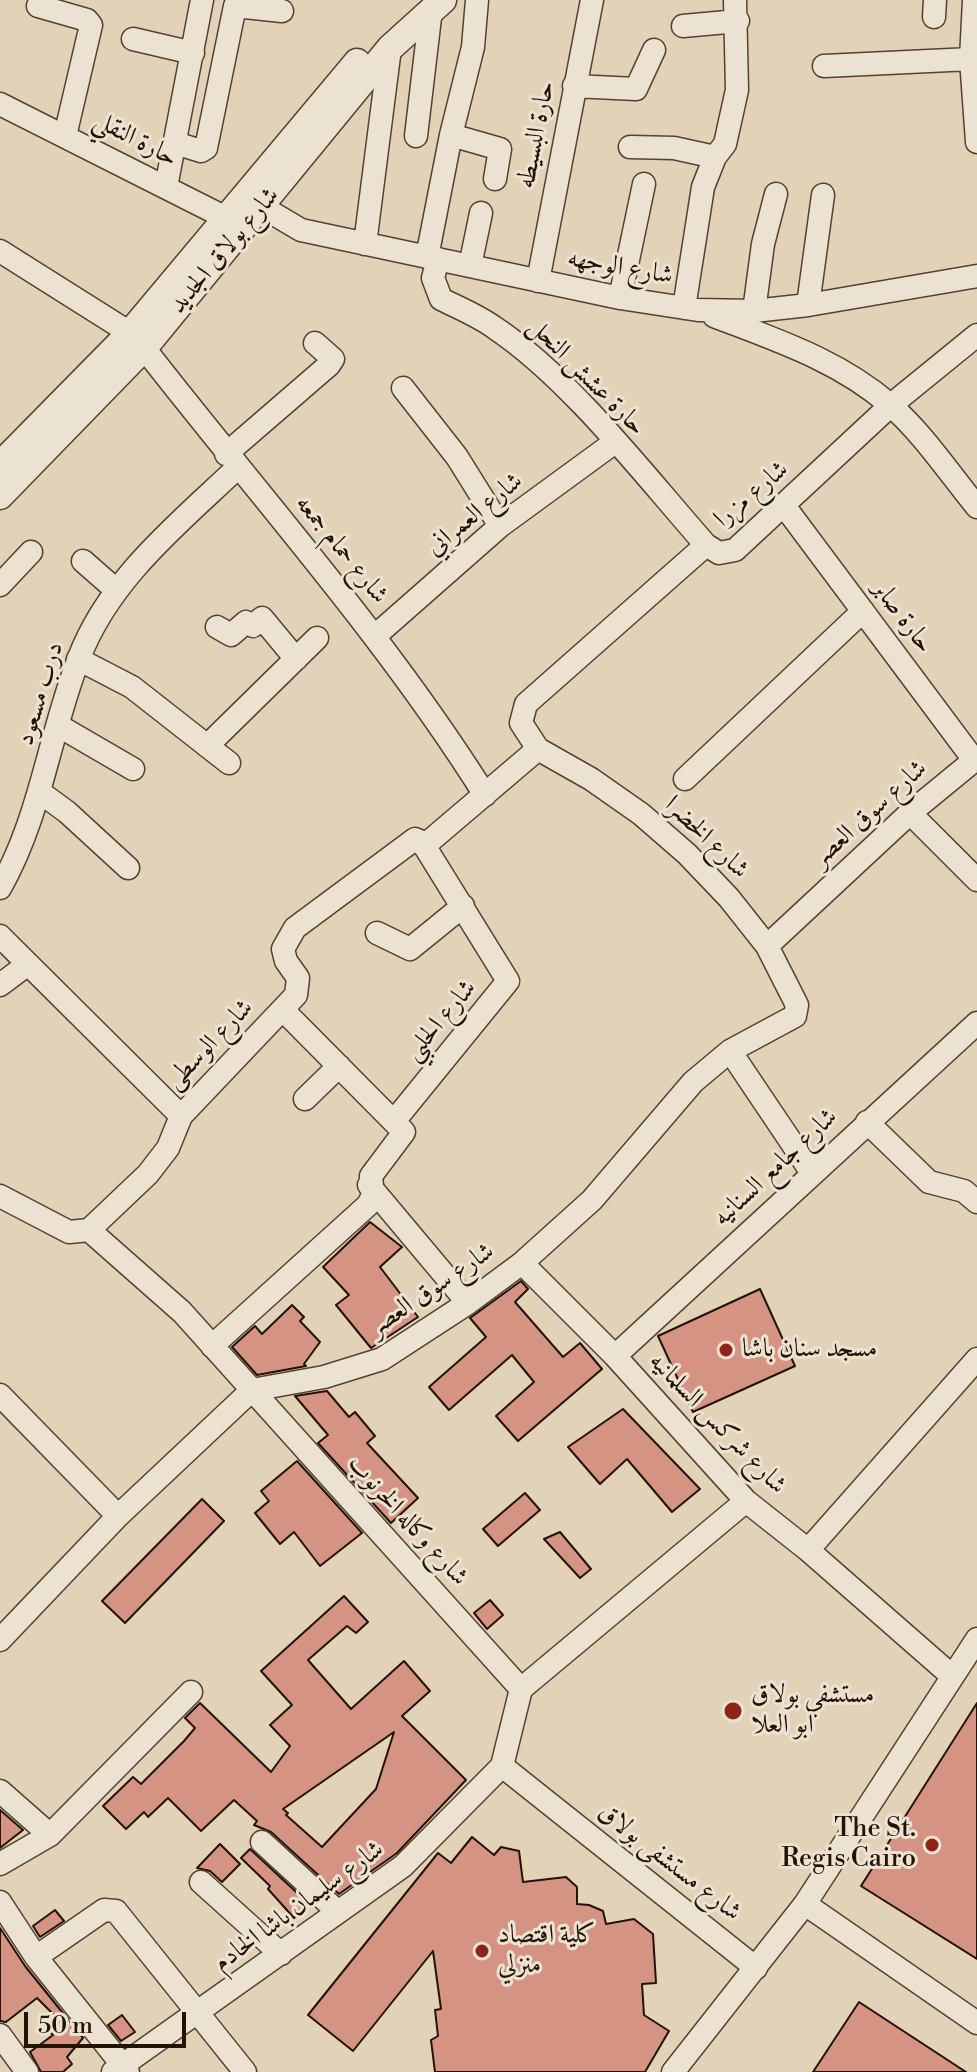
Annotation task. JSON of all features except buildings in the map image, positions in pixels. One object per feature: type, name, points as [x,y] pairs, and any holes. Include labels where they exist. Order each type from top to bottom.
[{"type":"street","points":[[166,187],[202,0]]},
{"type":"street","name":"حارة عشش النحل","points":[[477,0],[473,47],[451,135],[432,258],[433,278],[441,299],[494,327],[533,357],[615,442],[706,545]]},
{"type":"street","name":"حارة البسيطه","points":[[538,281],[592,0]]},
{"type":"street","points":[[974,0],[971,59],[977,142]]},
{"type":"street","points":[[416,136],[425,5]]},
{"type":"street","name":"شارع بولاق الجديد","points":[[235,223],[262,207],[425,5]]},
{"type":"street","name":"شارع بولاق الجديد","points":[[0,496],[425,5]]},
{"type":"street","points":[[38,6],[87,20],[91,25],[65,136]]},
{"type":"street","points":[[175,143],[201,151],[206,148],[235,6],[282,11]]},
{"type":"street","points":[[683,26],[736,10],[737,90],[725,144],[715,157],[703,187],[691,309],[815,355],[891,405],[977,507]]},
{"type":"street","points":[[133,39],[193,53]]},
{"type":"street","points":[[365,244],[390,48]]},
{"type":"street","points":[[574,86],[636,89],[654,50]]},
{"type":"street","points":[[824,66],[971,59]]},
{"type":"street","name":"حارة النقلي","points":[[0,104],[235,223]]},
{"type":"street","points":[[451,135],[500,149],[495,179]]},
{"type":"street","points":[[630,147],[674,148],[715,157]]},
{"type":"street","points":[[620,298],[644,184]]},
{"type":"street","points":[[754,311],[763,244],[776,194]]},
{"type":"street","points":[[808,305],[823,195]]},
{"type":"street","name":"شارع الوجهه","points":[[262,207],[301,230],[620,298],[691,309],[754,311],[808,305],[977,276]]},
{"type":"street","points":[[470,266],[481,213]]},
{"type":"street","points":[[0,251],[137,340]]},
{"type":"street","name":"شارع مزرا","points":[[538,749],[521,723],[526,704],[706,545],[719,553],[735,550],[785,507],[891,405],[977,335]]},
{"type":"street","name":"شارع بولاق الجديد","points":[[0,465],[137,340]]},
{"type":"street","name":"شارع حمام جمعه","points":[[137,340],[375,636],[437,718],[485,795]]},
{"type":"street","name":"درب مسعود","points":[[2,879],[27,835],[78,659],[116,590],[232,461],[329,365],[333,359],[331,354],[315,343]]},
{"type":"street","points":[[403,388],[457,457],[500,526]]},
{"type":"street","name":"شارع العمراني","points":[[375,636],[500,526],[615,442]]},
{"type":"street","name":"حارة صابر","points":[[785,507],[976,759]]},
{"type":"street","points":[[0,585],[31,552]]},
{"type":"street","points":[[83,561],[116,590]]},
{"type":"street","points":[[685,779],[863,611]]},
{"type":"street","points":[[217,627],[231,635],[246,622],[253,626],[263,618],[296,659]]},
{"type":"street","points":[[207,746],[317,638]]},
{"type":"street","points":[[78,659],[132,687],[229,763]]},
{"type":"street","points":[[59,726],[133,769]]},
{"type":"street","points":[[418,842],[485,795],[538,749]]},
{"type":"street","name":"شارع الخضرا","points":[[538,749],[591,779],[641,814],[687,854],[729,898],[767,946],[797,1005]]},
{"type":"street","name":"شارع سوق العصر","points":[[767,946],[910,813],[976,759]]},
{"type":"street","points":[[41,793],[67,812],[128,868]]},
{"type":"street","points":[[910,813],[977,880]]},
{"type":"street","name":"شارع الحلبي","points":[[212,1346],[368,1205],[373,1195],[369,1185],[373,1172],[403,1134],[395,1120],[508,984],[507,976],[463,906],[418,842]]},
{"type":"street","name":"شارع الوسطى","points":[[89,1230],[148,1174],[168,1148],[181,1116],[283,1010],[300,986],[286,961],[286,939],[295,928],[418,842]]},
{"type":"street","points":[[377,933],[410,949],[463,906]]},
{"type":"street","points":[[0,936],[181,1116]]},
{"type":"street","points":[[0,985],[28,964]]},
{"type":"street","name":"شارع سوق العصر","points":[[252,1390],[324,1377],[382,1359],[468,1303],[522,1263],[592,1200],[693,1082],[730,1051],[793,1018],[797,1005]]},
{"type":"street","points":[[283,1010],[395,1120]]},
{"type":"street","name":"شارع جامع السنانيه","points":[[615,1356],[977,1023]]},
{"type":"street","points":[[730,1051],[812,1173]]},
{"type":"street","points":[[305,1099],[339,1066]]},
{"type":"street","points":[[867,1122],[929,1182],[973,1190]]},
{"type":"street","points":[[369,1185],[468,1303]]},
{"type":"street","points":[[0,1196],[69,1232],[89,1230]]},
{"type":"street","name":"شارع وكاله الخرنوب","points":[[89,1230],[182,1312],[521,1689]]},
{"type":"street","name":"شارع شركس السلمانيه","points":[[522,1263],[615,1356],[746,1501],[808,1550],[952,1676]]},
{"type":"street","points":[[808,1550],[977,1359]]},
{"type":"street","points":[[0,1640],[118,1516],[252,1390]]},
{"type":"street","points":[[0,1395],[118,1516]]},
{"type":"street","points":[[502,1766],[521,1689],[746,1501]]},
{"type":"street","points":[[673,2072],[805,1904],[977,1639]]},
{"type":"street","points":[[0,1864],[50,1835],[191,1692]]},
{"type":"street","name":"شارع مستشفى بولاق","points":[[502,1766],[756,1968]]},
{"type":"street","name":"شارع سليمان باشا الخادم","points":[[121,2070],[403,1866],[502,1766]]},
{"type":"street","points":[[0,1791],[50,1835]]},
{"type":"street","points":[[262,1842],[338,1912]]},
{"type":"street","points":[[201,1882],[281,1954]]},
{"type":"street","points":[[0,1902],[36,1957],[121,2070]]},
{"type":"street","points":[[805,1904],[977,2023]]},
{"type":"street","points":[[36,1957],[104,1910],[116,1911],[245,2072]]},
{"type":"street","points":[[0,2035],[27,2072]]},
{"type":"place","name":"مسجد سنان باشا","points":[[726,1350]]},
{"type":"place","name":"مستشفي بولاق ابو العلا","points":[[733,1711]]},
{"type":"place","name":"The St. Regis Cairo","points":[[932,1845]]},
{"type":"place","name":"كلية اقتصاد منزلي","points":[[482,1951]]}]
